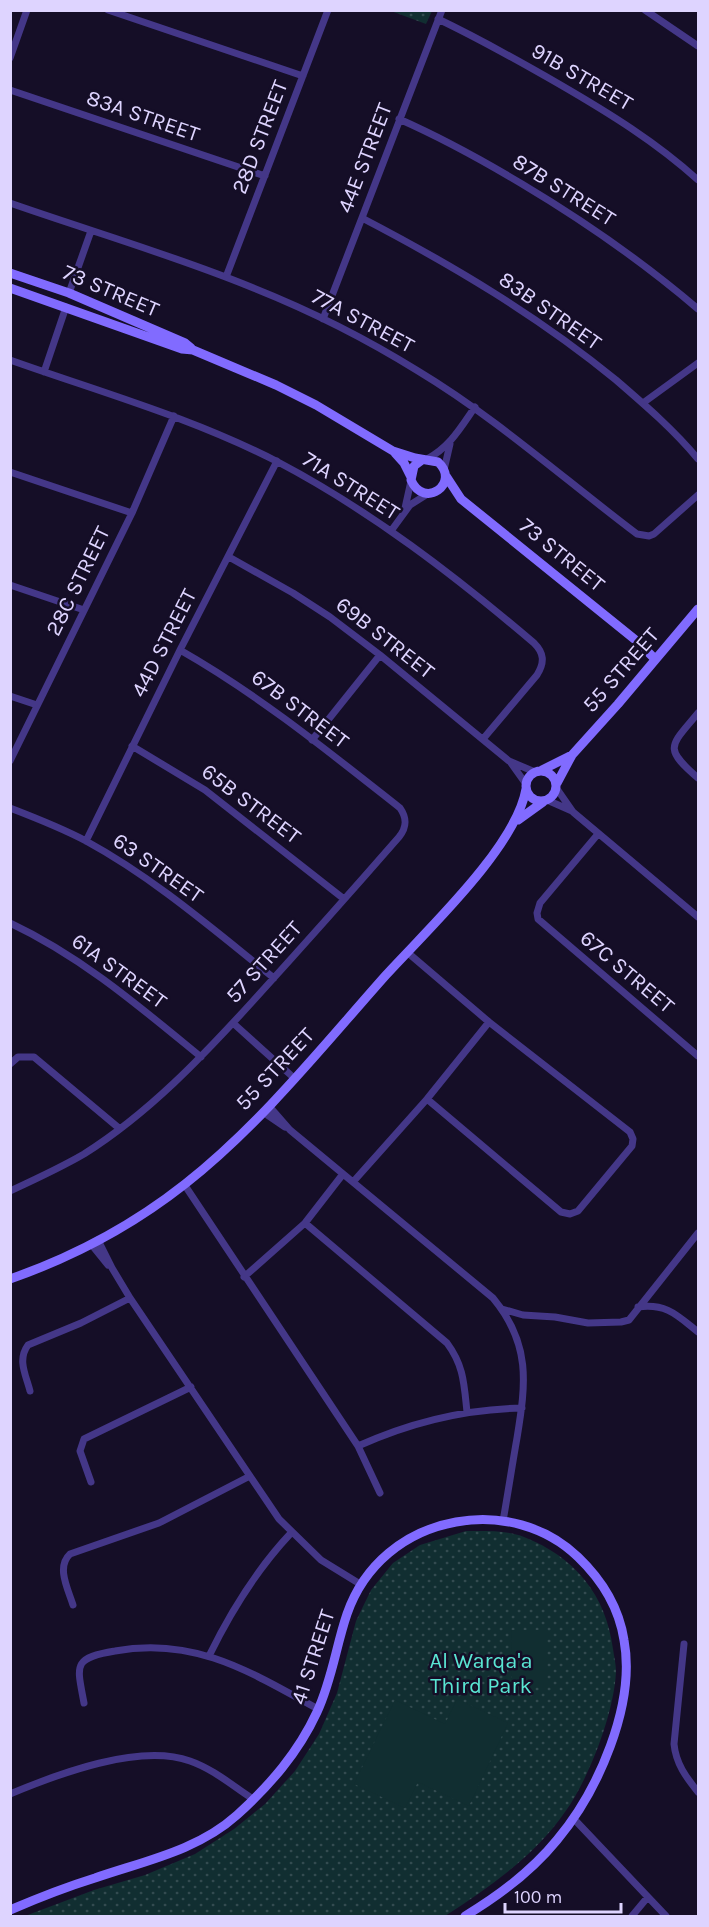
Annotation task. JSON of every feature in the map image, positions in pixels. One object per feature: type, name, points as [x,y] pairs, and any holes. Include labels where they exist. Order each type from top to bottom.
[{"type":"street","points":[[10,58],[27,10]]},
{"type":"street","points":[[108,10],[303,76]]},
{"type":"street","name":"28D STREET","points":[[226,277],[328,10]]},
{"type":"street","name":"44E STREET","points":[[323,319],[442,10]]},
{"type":"street","points":[[645,10],[699,46]]},
{"type":"street","name":"91B STREET","points":[[438,19],[482,40],[614,116],[656,144],[699,180]]},
{"type":"street","name":"83A STREET","points":[[10,90],[265,176]]},
{"type":"street","name":"87B STREET","points":[[399,119],[466,152],[576,217],[633,256],[699,309]]},
{"type":"street","name":"77A STREET","points":[[10,203],[226,277],[323,319],[396,358],[475,407],[637,534],[649,536],[659,530],[699,495]]},
{"type":"street","name":"83B STREET","points":[[362,218],[460,271],[508,301],[582,353],[644,403],[699,459]]},
{"type":"street","points":[[69,293],[91,231]]},
{"type":"street","name":"73 STREET","points":[[10,273],[69,293],[185,343],[193,350]]},
{"type":"street","name":"73 STREET","points":[[10,288],[182,349],[193,350],[276,385],[326,411],[393,451],[404,463],[411,478]]},
{"type":"street","points":[[44,372],[66,307]]},
{"type":"street","name":"71A STREET","points":[[10,360],[174,416],[277,462],[335,495],[391,531],[477,596],[540,649],[543,658],[542,667],[483,740]]},
{"type":"street","points":[[644,403],[699,363]]},
{"type":"street","points":[[404,511],[414,466],[441,451],[453,439],[475,407]]},
{"type":"street","name":"28C STREET","points":[[10,761],[132,513],[174,416]]},
{"type":"street","points":[[391,531],[404,511],[416,500],[433,492],[445,482],[447,454],[453,439]]},
{"type":"street","name":"73 STREET","points":[[393,451],[425,459]]},
{"type":"street","points":[[425,459],[438,462],[445,473]]},
{"type":"street","name":"44D STREET","points":[[86,841],[180,650],[277,462]]},
{"type":"street","points":[[10,472],[132,513]]},
{"type":"street","name":"73 STREET","points":[[445,473],[461,499],[657,657]]},
{"type":"street","points":[[411,478],[418,490],[433,492]]},
{"type":"street","name":"73 STREET","points":[[433,492],[461,499]]},
{"type":"street","name":"69B STREET","points":[[229,557],[312,605],[380,655],[509,761],[526,787]]},
{"type":"street","points":[[10,585],[84,610]]},
{"type":"street","name":"55 STREET","points":[[557,786],[572,755],[699,609]]},
{"type":"street","name":"67B STREET","points":[[180,650],[248,692],[395,804]]},
{"type":"street","points":[[312,740],[380,655]]},
{"type":"street","points":[[10,696],[37,705]]},
{"type":"street","points":[[699,712],[680,735],[674,747],[677,759],[699,778]]},
{"type":"street","name":"65B STREET","points":[[132,746],[205,790],[344,899]]},
{"type":"street","name":"55 STREET","points":[[538,771],[572,755]]},
{"type":"street","name":"69B STREET","points":[[509,761],[538,771]]},
{"type":"street","points":[[573,812],[531,797],[526,787],[528,779],[538,771],[551,774],[573,812],[699,917]]},
{"type":"street","points":[[546,801],[551,798],[557,786]]},
{"type":"street","name":"55 STREET","points":[[516,821],[523,805],[526,787]]},
{"type":"street","name":"55 STREET","points":[[10,1279],[63,1258],[94,1242],[147,1210],[184,1184],[224,1150],[266,1109],[460,894],[516,821],[532,808],[546,801]]},
{"type":"street","name":"57 STREET","points":[[10,1191],[47,1174],[120,1129],[160,1096],[201,1057],[403,832],[404,813],[395,804]]},
{"type":"street","name":"63 STREET","points":[[10,808],[86,841],[154,884],[274,978]]},
{"type":"street","name":"67C STREET","points":[[598,834],[540,903],[538,919],[695,1053]]},
{"type":"street","name":"61A STREET","points":[[10,923],[80,961],[201,1057]]},
{"type":"street","points":[[407,952],[489,1022],[630,1132],[633,1139],[632,1146],[578,1211],[570,1214],[561,1212],[427,1099]]},
{"type":"street","points":[[353,1182],[427,1099],[489,1022]]},
{"type":"street","points":[[233,1023],[294,1078]]},
{"type":"street","points":[[695,1053],[699,1043]]},
{"type":"street","points":[[10,1064],[18,1057],[34,1057],[120,1129]]},
{"type":"street","points":[[266,1109],[493,1298],[516,1333],[522,1354],[525,1383],[503,1521]]},
{"type":"street","points":[[244,1277],[305,1223],[343,1174]]},
{"type":"street","points":[[184,1184],[358,1446],[380,1493]]},
{"type":"street","points":[[305,1223],[447,1342],[462,1369],[467,1412]]},
{"type":"street","points":[[501,1308],[534,1317],[555,1317],[599,1324],[629,1320],[699,1233]]},
{"type":"street","points":[[94,1242],[274,1512],[291,1533],[321,1560],[360,1584]]},
{"type":"street","points":[[30,1391],[22,1359],[28,1345],[81,1323],[130,1298]]},
{"type":"street","points":[[638,1307],[659,1306],[669,1310],[699,1332]]},
{"type":"street","points":[[92,1482],[80,1451],[80,1444],[84,1439],[191,1388]]},
{"type":"street","points":[[358,1446],[411,1424],[467,1412],[522,1408]]},
{"type":"street","points":[[73,1605],[63,1570],[63,1564],[70,1554],[159,1523],[250,1476]]},
{"type":"street","name":"41 STREET","points":[[10,1910],[86,1881],[170,1854],[213,1832],[233,1818],[291,1758],[306,1734],[318,1709],[332,1670],[346,1617],[360,1584],[382,1558],[395,1547],[425,1530],[471,1520],[503,1521],[527,1526],[544,1533],[574,1553],[603,1585],[612,1601],[621,1626],[626,1649],[626,1672],[619,1713],[598,1776],[574,1819],[516,1882],[492,1901],[465,1917]]},
{"type":"street","points":[[209,1656],[225,1623],[248,1585],[291,1533]]},
{"type":"street","points":[[684,1644],[674,1744],[680,1767],[699,1792]]},
{"type":"street","points":[[84,1703],[78,1673],[79,1666],[87,1658],[106,1652],[147,1647],[168,1648],[209,1656],[239,1666],[318,1709]]},
{"type":"street","points":[[10,1794],[83,1768],[135,1756],[154,1755],[173,1756],[191,1761],[253,1799]]},
{"type":"street","points":[[574,1819],[666,1917]]},
{"type":"street","points":[[632,1917],[647,1898]]},
{"type":"green space","points":[[391,11],[432,11],[426,24]]},
{"type":"green space","name":"Al Warqa'a Third Park","points":[[466,1531],[495,1531],[524,1537],[542,1545],[573,1567],[595,1595],[609,1630],[613,1649],[616,1669],[611,1707],[591,1764],[565,1812],[525,1857],[445,1916],[25,1916],[94,1890],[145,1875],[195,1854],[234,1829],[265,1804],[295,1771],[319,1734],[337,1693],[356,1621],[371,1590],[393,1563],[420,1545]]},
{"type":"green space","points":[[511,1630],[545,1630],[545,1686],[512,1686]]},
{"type":"green space","points":[[457,1699],[508,1723],[469,1806],[418,1782],[405,1808],[354,1784],[395,1700],[445,1724]]}]
